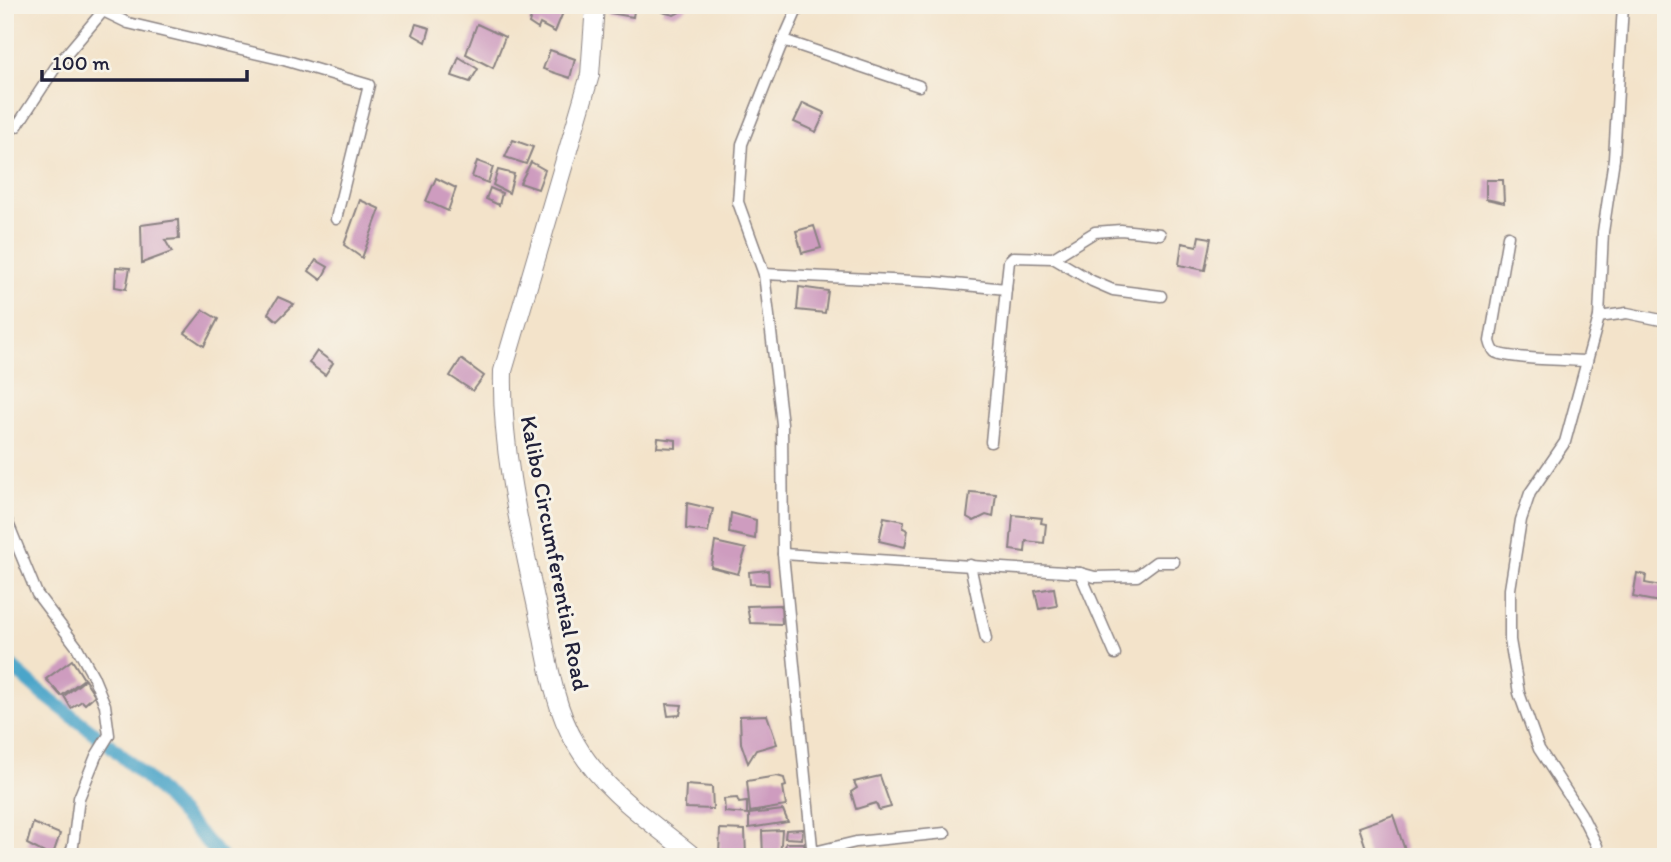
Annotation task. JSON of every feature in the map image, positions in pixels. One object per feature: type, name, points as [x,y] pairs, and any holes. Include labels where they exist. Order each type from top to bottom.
[{"type":"main road","name":"Kalibo Circumferential Road","points":[[595,5],[590,75],[503,372],[502,408],[506,453],[548,662],[565,724],[576,745],[604,782],[694,857]]},
{"type":"street","points":[[799,5],[742,144],[738,202],[764,274],[782,424],[783,554],[813,854],[856,842],[945,833]]},
{"type":"street","points":[[1594,857],[1597,846],[1581,814],[1539,749],[1518,693],[1510,640],[1510,589],[1521,520],[1530,493],[1565,442],[1599,317],[1603,232],[1614,159],[1623,5]]},
{"type":"street","points":[[5,133],[17,126],[55,68],[104,8],[128,23],[285,60],[369,85],[335,219]]},
{"type":"street","points":[[783,40],[919,86]]},
{"type":"street","points":[[991,442],[1009,261],[1013,257],[1053,257],[1095,232],[1121,230],[1160,234]]},
{"type":"street","points":[[1508,236],[1490,341],[1492,349],[1514,356],[1587,360]]},
{"type":"street","points":[[1053,257],[1092,281],[1113,290],[1161,296]]},
{"type":"street","points":[[764,274],[934,282],[1006,289]]},
{"type":"street","points":[[1599,317],[1627,313],[1666,321]]},
{"type":"street","points":[[5,516],[37,594],[77,647],[105,705],[108,735],[96,756],[79,798],[73,846],[69,857]]},
{"type":"street","points":[[783,554],[1080,573],[1095,577],[1137,576],[1156,562],[1174,562]]},
{"type":"street","points":[[970,565],[986,639]]},
{"type":"street","points":[[1080,573],[1115,654]]},
{"type":"building","points":[[536,5],[566,5],[555,32],[540,24],[538,29],[529,23]]},
{"type":"building","points":[[612,5],[635,5],[633,17],[610,13]]},
{"type":"building","points":[[665,5],[687,5],[686,9],[674,15],[662,12]]},
{"type":"building","points":[[416,24],[430,28],[426,42],[412,34]]},
{"type":"building","points":[[477,24],[505,37],[493,68],[466,54]]},
{"type":"building","points":[[550,50],[575,59],[570,78],[543,69]]},
{"type":"building","points":[[459,57],[478,69],[470,82],[452,76]]},
{"type":"building","points":[[803,103],[825,113],[816,132],[794,122]]},
{"type":"building","points":[[513,140],[533,147],[526,164],[505,157]]},
{"type":"building","points":[[477,161],[493,167],[488,183],[472,177]]},
{"type":"building","points":[[531,162],[545,170],[538,189],[520,183]]},
{"type":"building","points":[[498,170],[514,174],[509,193],[493,185]]},
{"type":"building","points":[[436,178],[456,188],[448,211],[426,201]]},
{"type":"building","points":[[1486,180],[1503,180],[1504,203],[1486,199]]},
{"type":"building","points":[[490,188],[502,193],[499,205],[486,199]]},
{"type":"building","points":[[360,200],[380,209],[362,258],[344,245]]},
{"type":"building","points":[[178,220],[179,239],[165,240],[172,252],[142,263],[141,225]]},
{"type":"building","points":[[814,226],[821,248],[802,253],[796,231]]},
{"type":"building","points":[[1199,236],[1211,238],[1205,270],[1179,265],[1182,243],[1197,246]]},
{"type":"building","points":[[316,260],[328,267],[321,280],[309,271]]},
{"type":"building","points":[[116,267],[130,268],[126,289],[115,287]]},
{"type":"building","points":[[799,287],[828,291],[825,313],[797,310]]},
{"type":"building","points":[[278,297],[294,304],[277,321],[268,313]]},
{"type":"building","points":[[203,310],[218,319],[204,346],[185,333]]},
{"type":"building","points":[[317,351],[333,363],[325,375],[309,363]]},
{"type":"building","points":[[461,359],[484,376],[473,391],[450,376]]},
{"type":"building","points":[[658,438],[676,440],[676,448],[657,447]]},
{"type":"building","points":[[970,492],[996,494],[993,517],[986,515],[974,521],[967,517]]},
{"type":"building","points":[[687,503],[713,509],[708,532],[686,529]]},
{"type":"building","points":[[731,513],[756,520],[755,539],[729,533]]},
{"type":"building","points":[[1013,515],[1042,518],[1041,523],[1046,524],[1044,543],[1026,541],[1025,552],[1010,550]]},
{"type":"building","points":[[884,517],[904,521],[903,528],[908,530],[905,547],[879,541]]},
{"type":"building","points":[[715,542],[746,549],[738,574],[711,567]]},
{"type":"building","points":[[768,570],[769,585],[750,584],[749,572]]},
{"type":"building","points":[[1637,573],[1646,575],[1645,583],[1666,587],[1665,603],[1633,597]]},
{"type":"building","points":[[1054,588],[1057,606],[1039,609],[1035,591]]},
{"type":"building","points":[[781,605],[782,624],[750,623],[747,606]]},
{"type":"building","points":[[72,660],[84,679],[61,696],[46,679]]},
{"type":"building","points":[[85,680],[95,695],[85,704],[82,701],[71,708],[64,696]]},
{"type":"building","points":[[666,704],[682,705],[680,715],[668,716]]},
{"type":"building","points":[[767,715],[777,744],[756,750],[748,763],[741,743],[740,716]]},
{"type":"building","points":[[777,776],[784,778],[786,806],[750,812],[747,781]]},
{"type":"building","points":[[880,776],[891,807],[879,810],[876,803],[856,809],[851,792],[857,788],[854,782]]},
{"type":"building","points":[[686,785],[712,787],[713,809],[685,808]]},
{"type":"building","points":[[737,798],[739,803],[747,802],[747,814],[725,812],[724,799]]},
{"type":"building","points":[[783,810],[788,822],[749,828],[749,814]]},
{"type":"building","points":[[1393,815],[1405,850],[1385,857],[1369,857],[1359,827]]},
{"type":"building","points":[[33,823],[60,834],[52,857],[27,844]]},
{"type":"building","points":[[720,829],[745,830],[746,857],[719,857]]},
{"type":"building","points":[[803,829],[802,839],[785,838],[786,830]]},
{"type":"building","points":[[782,830],[780,857],[763,857],[762,831]]},
{"type":"building","points":[[786,843],[804,843],[807,857],[783,856]]},
{"type":"building","points":[[956,853],[957,857],[938,857],[938,855]]},
{"type":"waterway","points":[[5,661],[102,739]]},
{"type":"waterway","points":[[110,745],[155,786],[221,857]]}]
